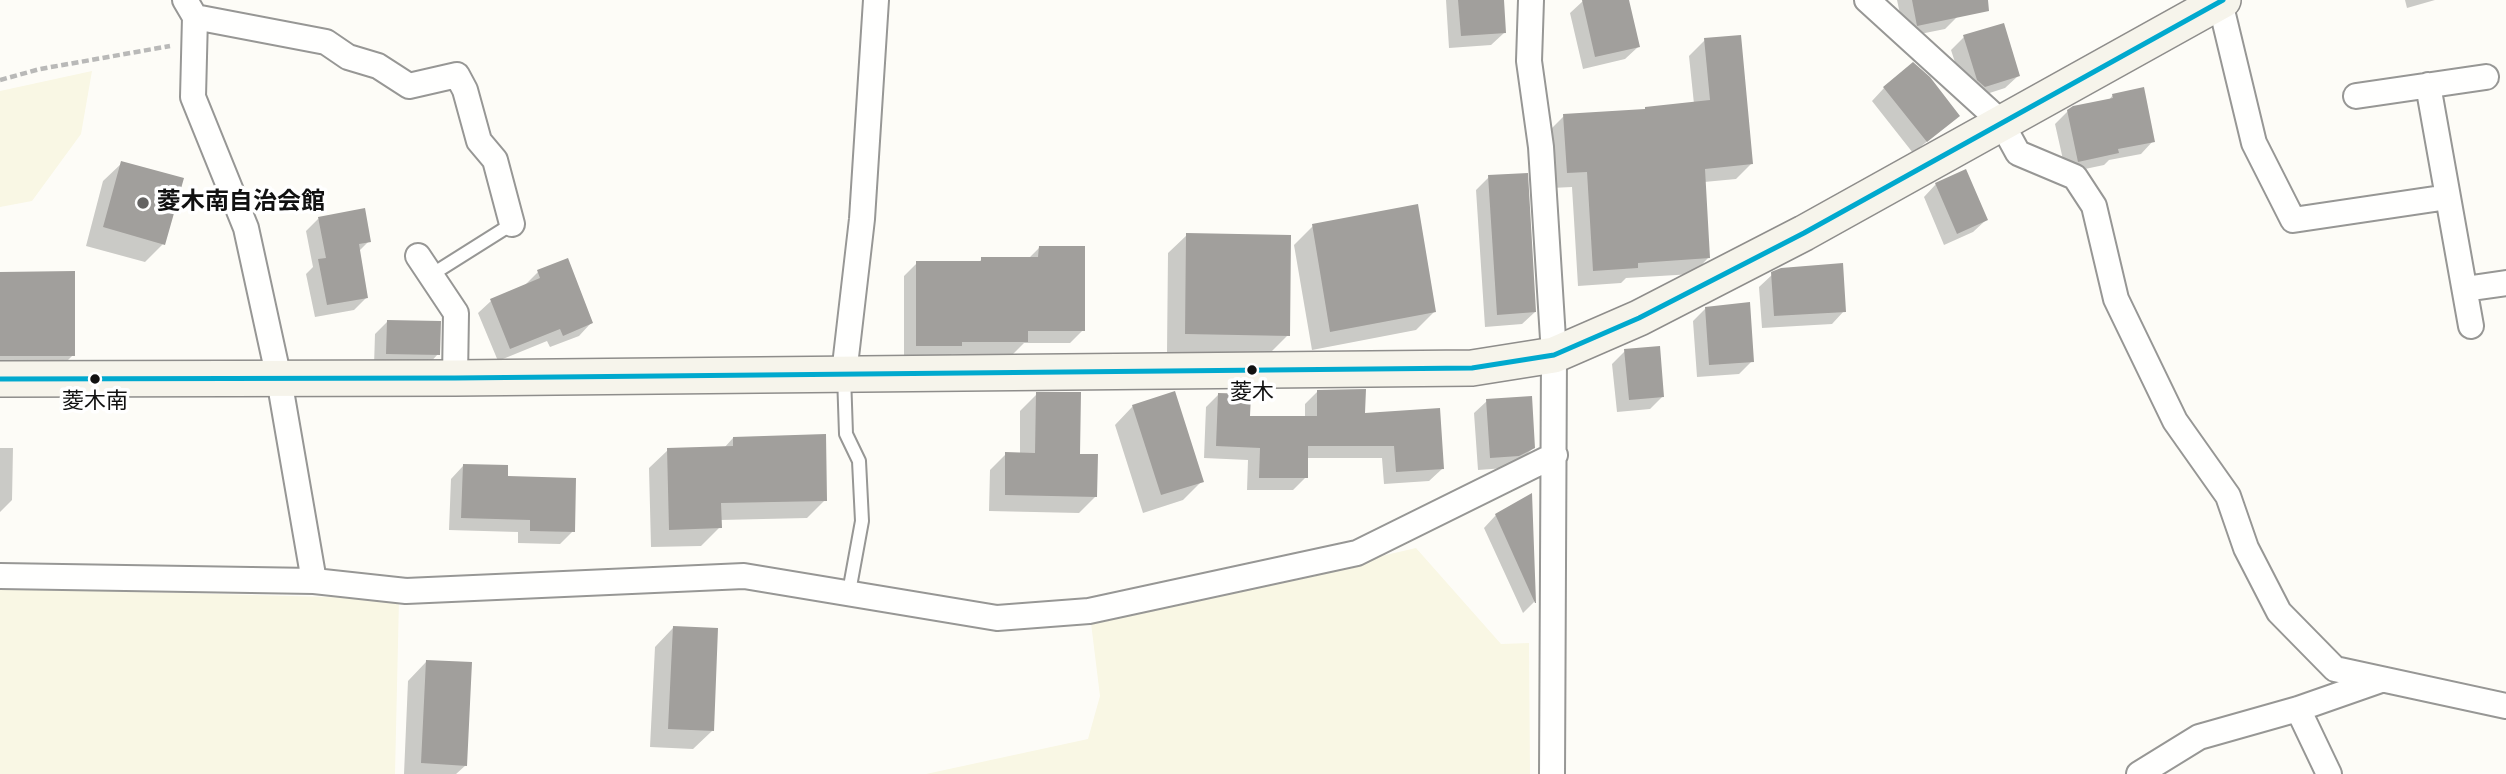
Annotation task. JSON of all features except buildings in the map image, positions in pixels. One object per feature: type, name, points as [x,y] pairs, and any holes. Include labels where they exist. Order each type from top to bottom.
[{"type":"main road","points":[[0,379],[455,378],[1472,368],[1554,355],[1639,318],[1804,233],[2221,1]]},
{"type":"street","points":[[192,19],[215,0]]},
{"type":"street","points":[[844,374],[862,219],[876,0]]},
{"type":"street","points":[[1531,0],[1529,61],[1541,148],[1554,355],[1552,774]]},
{"type":"street","points":[[1867,0],[2001,122],[2018,153],[2075,177],[2094,206],[2116,299],[2175,421],[2228,496],[2246,548],[2279,611],[2335,669],[2506,706]]},
{"type":"street","points":[[2221,1],[2254,144],[2292,220],[2448,197]]},
{"type":"street","points":[[192,19],[326,42],[348,57],[378,66],[409,86],[457,75],[465,90],[479,141],[495,160],[512,223]]},
{"type":"street","points":[[192,19],[193,97],[246,228],[279,379],[314,581]]},
{"type":"street","points":[[2356,96],[2486,77]]},
{"type":"street","points":[[2428,85],[2471,326]]},
{"type":"street","points":[[424,266],[456,313],[455,378]]},
{"type":"street","points":[[2465,289],[2506,283]]},
{"type":"street","points":[[0,576],[314,581],[406,591],[744,576],[997,618],[1089,611],[1357,553],[1555,455]]},
{"type":"street","points":[[2153,770],[2199,737],[2298,709],[2381,680]]},
{"type":"street","points":[[2298,709],[2329,774]]},
{"type":"lane","points":[[424,266],[512,223]]},
{"type":"lane","points":[[844,374],[846,434],[859,461],[862,521],[849,592]]},
{"type":"path","points":[[0,80],[192,19]]},
{"type":"shaded area","points":[[92,71],[81,134],[32,201],[0,207],[0,91]]},
{"type":"shaded area","points":[[1416,548],[1501,644],[1529,643],[1530,774],[926,774],[1088,739],[1100,696],[1091,623]]},
{"type":"shaded area","points":[[0,588],[399,599],[395,774],[0,774]]},
{"type":"transit line","points":[[0,379],[455,378],[1472,368],[1554,355],[1639,318],[1804,233],[2223,0]]},
{"type":"place","name":"菱木南自治会館","points":[[143,203]]},
{"type":"place","name":"菱木","points":[[1252,370]]},
{"type":"place","name":"菱木南","points":[[95,379]]}]
